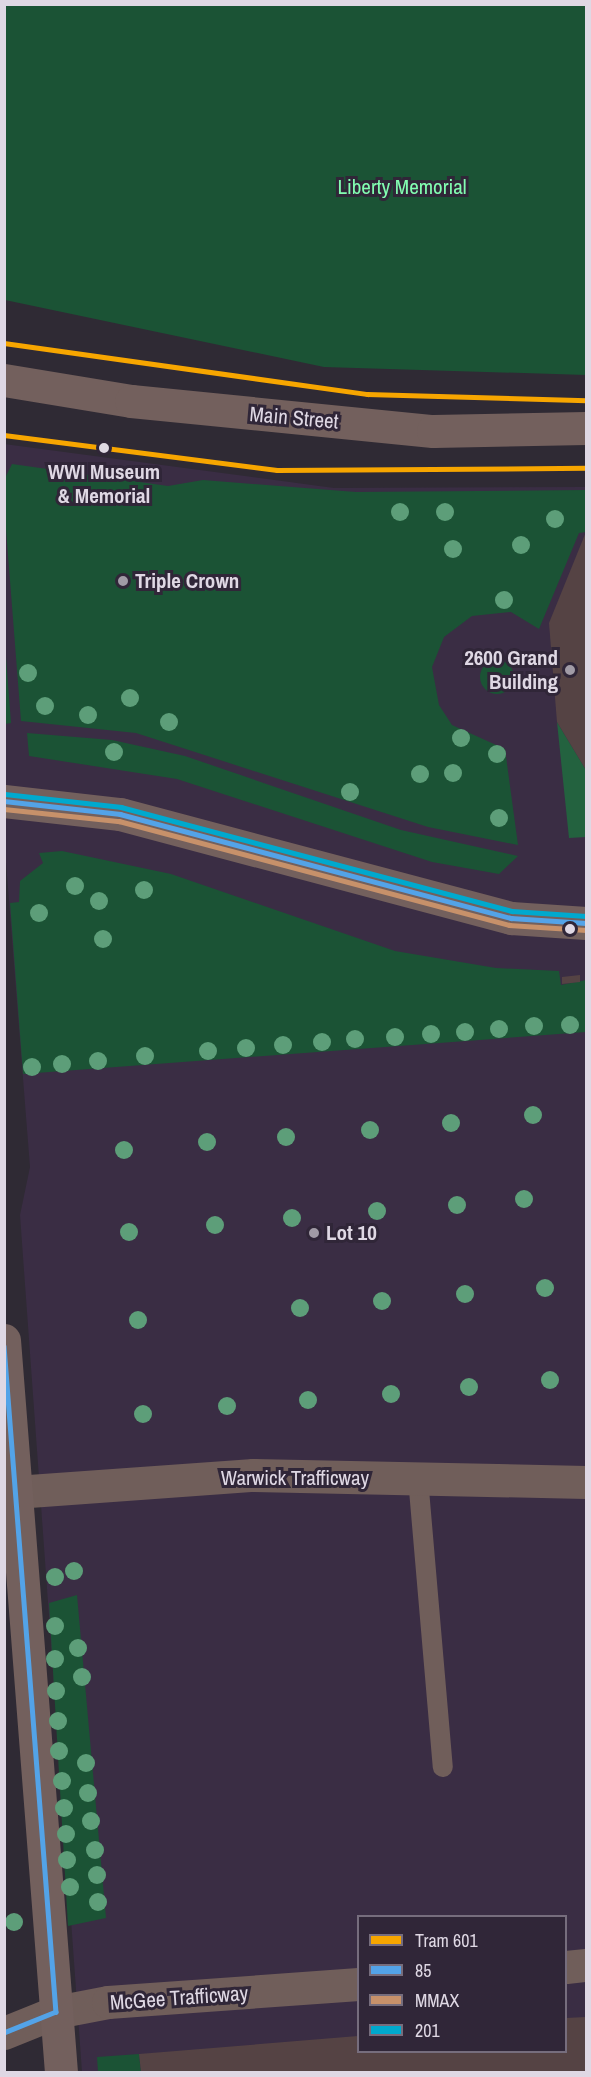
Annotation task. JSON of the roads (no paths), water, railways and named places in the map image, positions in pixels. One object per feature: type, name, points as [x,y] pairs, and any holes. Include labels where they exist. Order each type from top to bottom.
[{"type":"main road","name":"Main Street","points":[[4,380],[131,401],[422,430],[586,428]]},
{"type":"main road","points":[[4,801],[120,814],[511,918],[586,923]]},
{"type":"main road","points":[[4,1340],[10,1495],[61,2073]]},
{"type":"street","name":"Warwick Trafficway","points":[[10,1495],[253,1475],[586,1482]]},
{"type":"street","points":[[567,1967],[586,1965]]},
{"type":"street","name":"McGee Trafficway","points":[[4,2032],[56,2013],[108,2002],[357,1984]]},
{"type":"lane","points":[[418,1478],[443,1767]]},
{"type":"tram line","name":"601","points":[[4,343],[367,394],[586,400]]},
{"type":"tram line","name":"601","points":[[4,435],[277,470],[586,468]]},
{"type":"place","name":"WWI Museum & Memorial","points":[[104,448]]},
{"type":"place","name":"Triple Crown","points":[[123,581]]},
{"type":"place","name":"2600 Grand Building","points":[[570,670]]},
{"type":"place","name":"Lot 10","points":[[314,1233]]},
{"type":"park label","name":"Liberty Memorial","points":[[402,187]]}]
